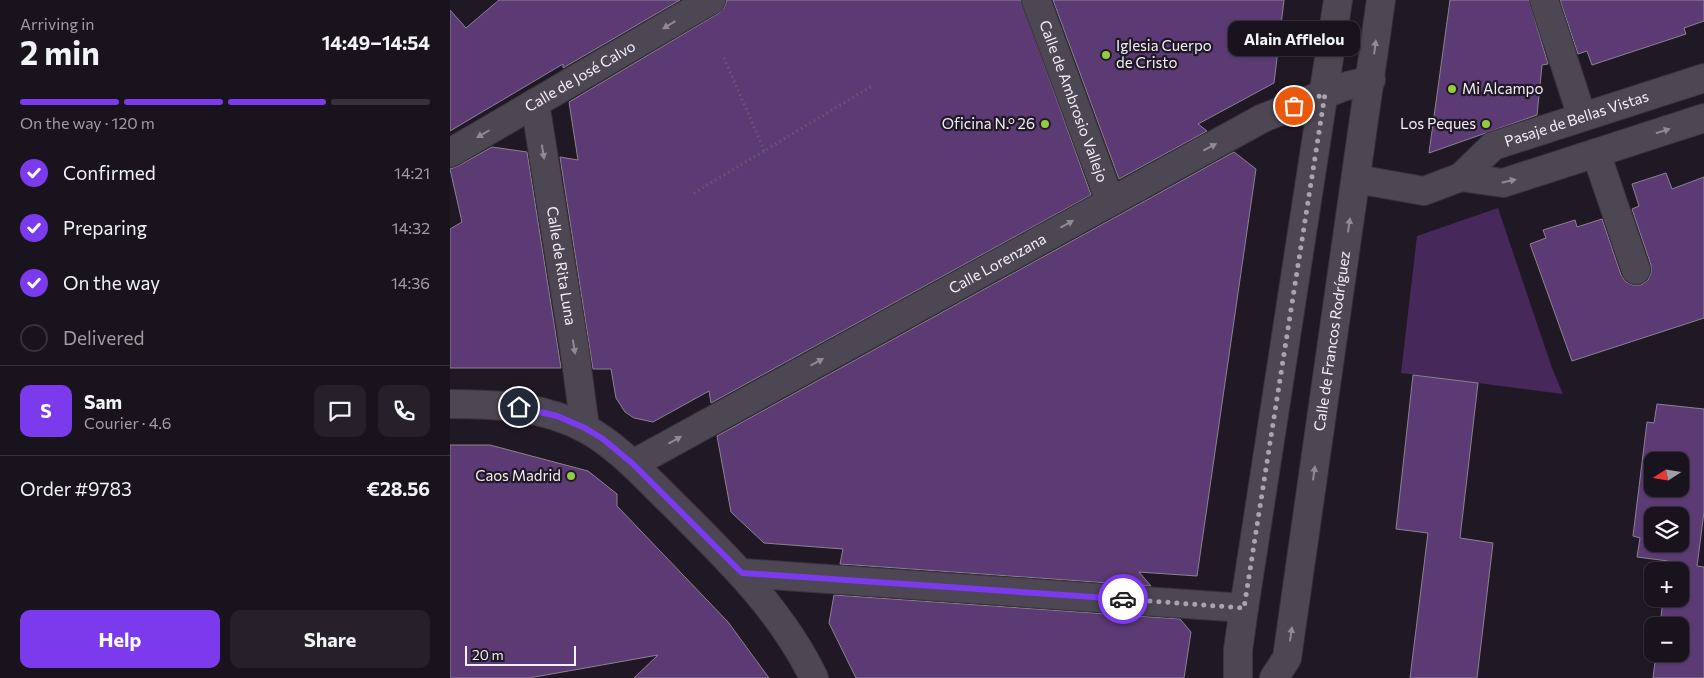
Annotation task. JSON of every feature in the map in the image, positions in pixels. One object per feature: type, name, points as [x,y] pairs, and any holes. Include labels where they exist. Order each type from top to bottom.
[{"type":"street","name":"Calle de José Calvo","points":[[450,153],[711,0]]},
{"type":"street","name":"Calle de Ambrosio Vallejo","points":[[1036,0],[1110,201]]},
{"type":"street","points":[[1238,678],[1238,650],[1244,608],[1325,94],[1338,0]]},
{"type":"street","name":"Calle de Francos Rodríguez","points":[[1274,678],[1287,658],[1381,0]]},
{"type":"street","points":[[1544,0],[1582,117]]},
{"type":"street","name":"Pasaje de Bellas Vistas","points":[[1356,179],[1424,191],[1460,177],[1493,146],[1704,78]]},
{"type":"street","name":"Calle Lorenzana","points":[[633,464],[1263,118],[1325,94],[1371,80]]},
{"type":"street","name":"Calle de Rita Luna","points":[[535,103],[576,353],[585,428]]},
{"type":"street","name":"Pasaje de Bellas Vistas","points":[[1460,177],[1504,183],[1704,118]]},
{"type":"street","points":[[1596,153],[1636,270]]},
{"type":"street","points":[[450,404],[519,407],[557,416],[585,428],[603,439],[633,464],[742,573],[784,628],[814,678]]},
{"type":"street","points":[[742,573],[1244,608]]},
{"type":"path","points":[[724,58],[765,152]]},
{"type":"path","points":[[694,193],[872,86]]},
{"type":"shaded area","points":[[1498,208],[1552,368],[1563,394],[1401,373],[1417,236]]},
{"type":"building","points":[[499,0],[680,0],[563,68],[563,64],[450,131],[450,10],[466,28]]},
{"type":"building","points":[[727,0],[1021,0],[1091,195],[711,403],[709,391],[653,422],[634,418],[625,412],[616,398],[611,369],[593,369],[560,157],[578,160],[569,102],[719,13],[724,8]]},
{"type":"building","points":[[1053,0],[1284,0],[1274,83],[1198,124],[1207,131],[1119,179]]},
{"type":"building","points":[[1450,0],[1529,0],[1548,64],[1542,65],[1537,115],[1429,153]]},
{"type":"building","points":[[1560,0],[1704,0],[1704,21],[1684,28],[1686,34],[1592,65],[1587,51],[1578,54]]},
{"type":"building","points":[[492,147],[527,152],[561,368],[450,368],[450,229],[462,222],[450,169]]},
{"type":"building","points":[[1234,152],[1256,169],[1197,576],[1139,572],[1151,586],[840,564],[843,549],[764,543],[731,512],[717,436]]},
{"type":"building","points":[[1666,173],[1672,189],[1704,177],[1704,318],[1572,361],[1530,244],[1546,238],[1543,230],[1575,220],[1577,227],[1602,219],[1621,275],[1626,282],[1633,285],[1641,285],[1648,280],[1651,273],[1651,265],[1632,209],[1639,206],[1632,184]]},
{"type":"building","points":[[1413,375],[1478,383],[1460,538],[1493,543],[1477,678],[1410,678],[1428,533],[1396,529]]},
{"type":"building","points":[[1657,404],[1704,409],[1704,512],[1697,566],[1704,567],[1704,678],[1653,678],[1655,662],[1689,662],[1689,617],[1661,617],[1662,607],[1689,607],[1689,562],[1668,562],[1637,557],[1640,538],[1633,536],[1647,422],[1654,423]]},
{"type":"building","points":[[450,445],[490,445],[588,471],[617,494],[617,506],[728,622],[769,678],[634,678],[658,655],[529,678],[450,678]]},
{"type":"building","points":[[834,595],[1180,619],[1191,632],[1184,678],[856,678],[829,623]]},
{"type":"way so far","points":[[1123,599],[1244,608],[1268,444],[1325,94],[1294,106]]},
{"type":"place","name":"Iglesia Cuerpo de Cristo","points":[[1106,55]]},
{"type":"place","name":"Mi Alcampo","points":[[1452,89]]},
{"type":"place","name":"Alain Afflelou","points":[[1294,106]]},
{"type":"place","name":"Oficina N.º 26","points":[[1045,124]]},
{"type":"place","name":"Los Peques","points":[[1486,124]]},
{"type":"place","name":"Caos Madrid","points":[[571,476]]},
{"type":"route","points":[[519,407],[557,416],[585,428],[603,439],[633,464],[742,573],[1123,599]]}]
